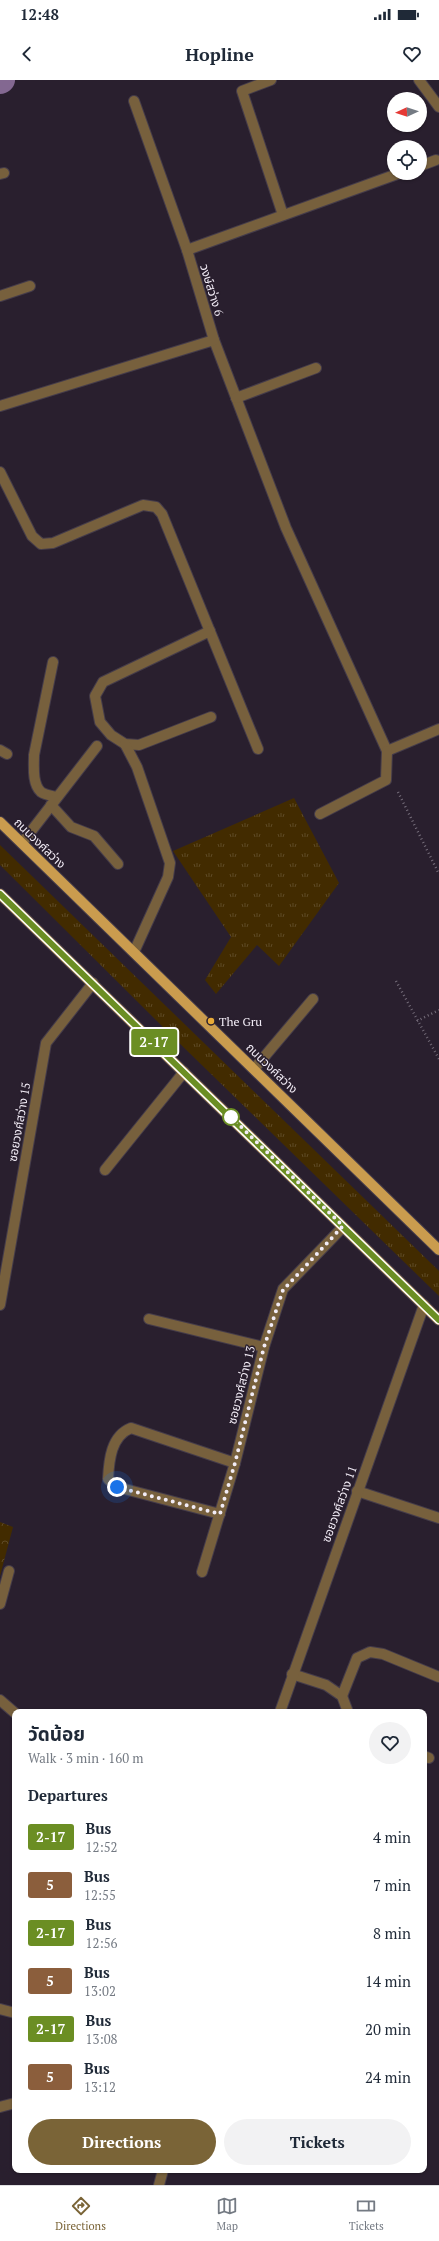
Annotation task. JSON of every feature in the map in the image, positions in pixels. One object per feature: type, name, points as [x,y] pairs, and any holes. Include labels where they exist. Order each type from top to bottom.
[{"type":"main road","name":"ถนนวงศ์สว่าง","points":[[0,822],[439,1250]]},
{"type":"main road","points":[[0,894],[439,1320]]},
{"type":"street","points":[[271,80],[242,91],[283,215]]},
{"type":"street","points":[[419,80],[439,107]]},
{"type":"street","name":"วงษ์สว่าง 6","points":[[134,101],[187,250],[214,340],[286,528],[387,751]]},
{"type":"street","points":[[427,163],[436,160]]},
{"type":"street","points":[[187,250],[387,178]]},
{"type":"street","points":[[0,296],[30,286]]},
{"type":"street","points":[[0,406],[214,340]]},
{"type":"street","points":[[236,398],[316,368]]},
{"type":"street","points":[[0,472],[32,536],[41,544],[52,543],[143,505],[156,507],[162,514],[258,749]]},
{"type":"street","points":[[210,631],[103,682],[95,696],[100,722],[111,735],[125,744],[139,745],[211,717]]},
{"type":"street","points":[[53,662],[34,754],[36,784],[42,793],[54,801],[71,827],[94,836],[118,864]]},
{"type":"street","points":[[320,814],[386,780],[387,751],[439,729]]},
{"type":"street","points":[[125,744],[137,767],[170,863],[168,877],[134,952]]},
{"type":"street","points":[[22,844],[97,746]]},
{"type":"street","name":"ซอยวงศ์สว่าง 15","points":[[0,1304],[46,1043],[93,983]]},
{"type":"street","points":[[254,1069],[313,999]]},
{"type":"street","points":[[105,1170],[184,1072]]},
{"type":"street","name":"ซอยวงศ์สว่าง 13","points":[[202,1572],[235,1463],[264,1347],[283,1290],[343,1226]]},
{"type":"street","name":"ซอยวงศ์สว่าง 11","points":[[281,1709],[292,1674],[424,1305]]},
{"type":"street","points":[[149,1319],[264,1347]]},
{"type":"street","points":[[220,1514],[117,1487],[108,1479],[110,1456],[115,1443],[123,1431],[131,1428],[235,1463]]},
{"type":"street","points":[[357,1491],[439,1518]]},
{"type":"street","points":[[0,1604],[9,1572]]},
{"type":"street","points":[[342,1696],[357,1658],[370,1652],[383,1654],[439,1677]]},
{"type":"street","points":[[292,1674],[326,1685],[342,1696],[347,1709]]},
{"type":"street","points":[[0,1700],[12,1710]]},
{"type":"street","points":[[0,2009],[12,2012]]},
{"type":"street","points":[[0,2107],[12,2104]]},
{"type":"street","points":[[159,2185],[162,2173]]},
{"type":"path","points":[[396,788],[439,874]]},
{"type":"path","points":[[396,981],[439,1058]]},
{"type":"path","points":[[417,1021],[439,1010]]},
{"type":"green space","points":[[294,798],[339,883],[279,966],[257,945],[216,994],[205,980],[231,937],[173,851]]},
{"type":"green space","points":[[0,845],[439,1271],[439,1296],[173,1037],[0,865]]},
{"type":"green space","points":[[0,1522],[13,1527],[0,1576]]},
{"type":"bus line","name":"2-17","points":[[0,894],[439,1320]]},
{"type":"place","name":"The Gru","points":[[211,1021]]},
{"type":"route","points":[[117,1487],[220,1514],[235,1463],[264,1347],[283,1290],[343,1226],[230,1116],[231,1117]]}]
